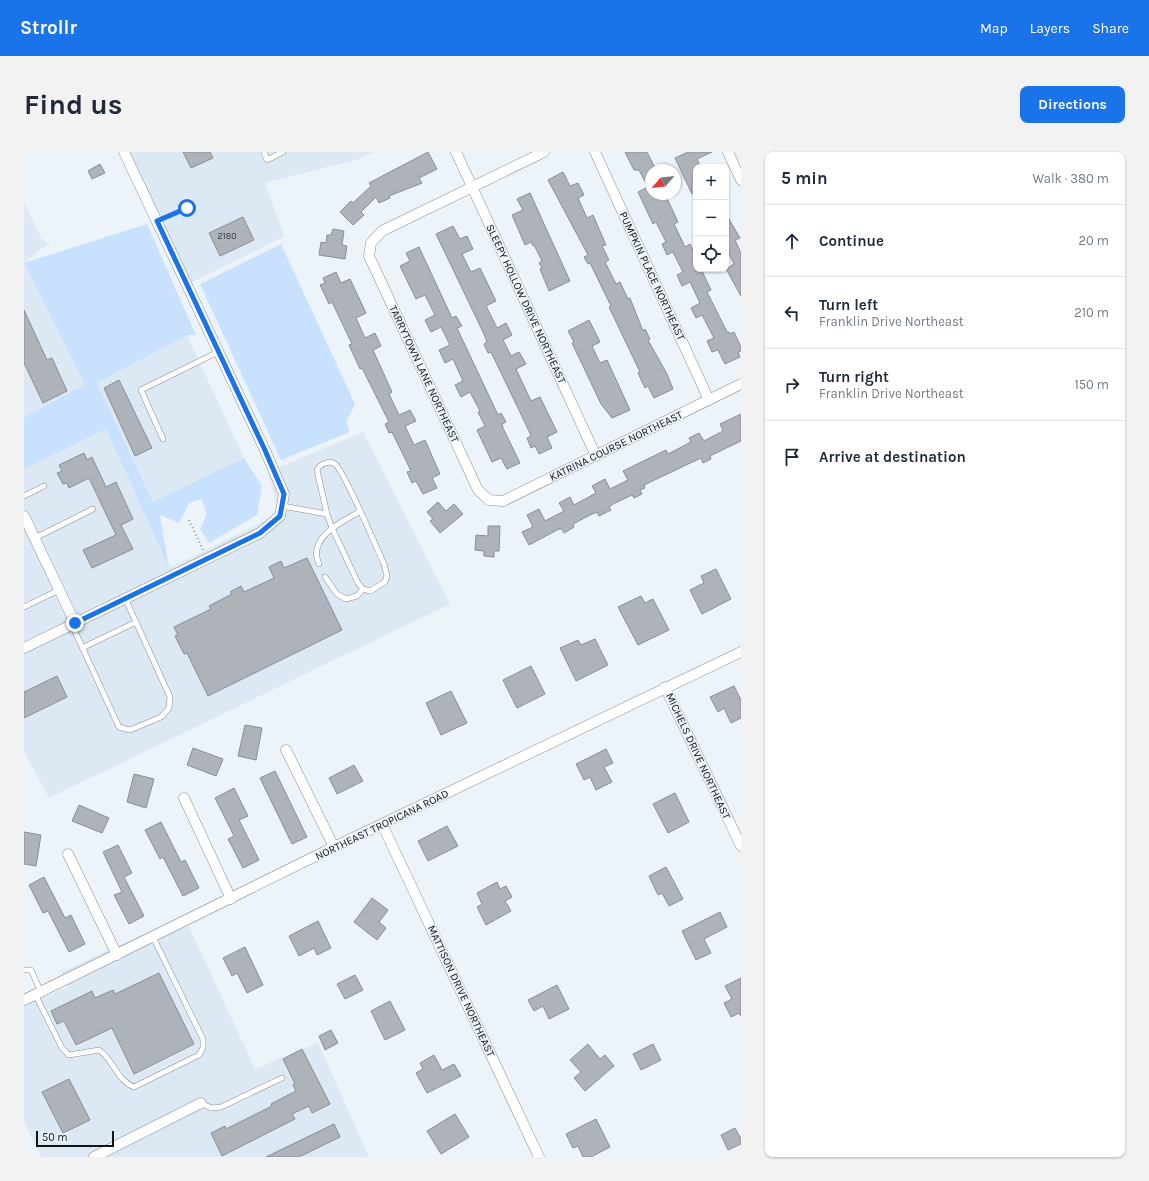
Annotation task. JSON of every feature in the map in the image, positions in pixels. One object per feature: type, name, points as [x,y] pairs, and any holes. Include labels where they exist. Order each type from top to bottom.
[{"type":"street","points":[[24,648],[260,533],[280,516],[284,494],[124,152]]},
{"type":"street","name":"SLEEPY HOLLOW DRIVE NORTHEAST","points":[[456,152],[596,456]]},
{"type":"street","points":[[472,187],[544,152]]},
{"type":"street","name":"PUMPKIN PLACE NORTHEAST","points":[[595,152],[709,400]]},
{"type":"street","points":[[728,152],[741,180]]},
{"type":"street","name":"TARRYTOWN LANE NORTHEAST","points":[[472,187],[382,231],[371,243],[369,256],[478,490],[489,500]]},
{"type":"street","name":"KATRINA COURSE NORTHEAST","points":[[489,500],[503,501],[741,384]]},
{"type":"street","points":[[24,516],[59,590],[73,624]]},
{"type":"street","name":"NORTHEAST TROPICANA ROAD","points":[[24,1000],[334,847],[665,687],[741,652]]},
{"type":"street","name":"MICHELS DRIVE NORTHEAST","points":[[665,687],[741,846]]},
{"type":"street","points":[[286,750],[334,847]]},
{"type":"street","points":[[184,798],[231,899]]},
{"type":"street","name":"MATTISON DRIVE NORTHEAST","points":[[382,824],[539,1157]]},
{"type":"street","points":[[68,854],[117,955]]},
{"type":"street","points":[[94,1157],[201,1103]]},
{"type":"lane","points":[[264,152],[267,160],[283,152]]},
{"type":"lane","points":[[163,439],[141,390],[218,352]]},
{"type":"lane","points":[[328,462],[333,463],[338,467],[359,512],[384,564],[387,576],[385,582],[370,591],[363,589],[358,583],[332,528],[327,514],[317,470],[319,467],[328,462]]},
{"type":"lane","points":[[24,496],[44,486]]},
{"type":"lane","points":[[282,506],[327,514]]},
{"type":"lane","points":[[35,538],[93,509]]},
{"type":"lane","points":[[319,564],[315,552],[317,545],[332,528],[359,512]]},
{"type":"lane","points":[[325,577],[337,594],[346,599],[357,596],[363,589]]},
{"type":"lane","points":[[24,607],[59,590]]},
{"type":"lane","points":[[73,624],[82,648],[119,727],[130,730],[162,717],[169,708],[170,697],[126,598]]},
{"type":"lane","points":[[82,648],[136,622]]},
{"type":"lane","points":[[24,970],[31,970],[38,993],[62,1048],[69,1055],[99,1050],[110,1061],[125,1084],[134,1087],[199,1055],[203,1048],[203,1039],[153,937]]},
{"type":"lane","points":[[201,1103],[211,1108],[221,1107],[282,1078]]},
{"type":"path","points":[[157,221],[187,208]]},
{"type":"path","points":[[189,520],[206,559]]},
{"type":"shaded area","points":[[124,152],[373,152],[356,160],[265,183],[284,236],[184,286]]},
{"type":"shaded area","points":[[24,202],[42,240],[46,242],[52,240],[24,263]]},
{"type":"shaded area","points":[[147,224],[196,335],[187,335],[97,383],[153,502],[244,458],[262,486],[257,515],[209,543],[200,529],[207,514],[201,499],[189,503],[179,523],[160,515],[169,568],[106,429],[24,469],[24,417],[85,385],[24,263]]},
{"type":"shaded area","points":[[281,244],[355,404],[346,422],[350,432],[281,460],[200,284]]},
{"type":"shaded area","points":[[24,263],[86,385],[24,417]]},
{"type":"shaded area","points":[[187,335],[244,458],[153,502],[97,383]]},
{"type":"shaded area","points":[[106,429],[169,568],[279,514],[268,472],[363,432],[450,604],[49,798],[24,751],[24,469]]},
{"type":"shaded area","points":[[184,916],[255,1069],[318,1043],[369,1157],[41,1157],[24,1121],[24,1005],[68,987],[61,972]]},
{"type":"building","points":[[183,152],[210,152],[213,158],[191,168]]},
{"type":"building","points":[[428,152],[437,169],[419,178],[422,183],[389,196],[390,198],[379,203],[376,197],[361,212],[364,215],[353,225],[340,212],[351,201],[353,203],[371,186],[369,183]]},
{"type":"building","points":[[625,152],[647,152],[653,164],[645,164],[645,181],[639,170],[634,170]]},
{"type":"building","points":[[688,152],[712,152],[697,159],[700,164],[693,164],[692,194],[681,171],[681,164],[678,164],[675,158]]},
{"type":"building","points":[[100,164],[105,173],[92,179],[88,171]]},
{"type":"building","points":[[563,172],[570,186],[578,183],[584,195],[578,198],[587,218],[593,215],[606,245],[602,246],[609,260],[605,262],[616,284],[620,282],[628,299],[630,298],[643,331],[645,329],[650,339],[648,340],[667,374],[673,389],[654,398],[648,386],[645,388],[638,373],[640,372],[609,307],[611,306],[590,263],[588,264],[584,257],[588,255],[548,180]]},
{"type":"building","points":[[645,188],[645,200],[668,200],[678,222],[674,224],[685,247],[690,244],[693,250],[693,272],[702,272],[711,290],[707,292],[727,332],[730,334],[734,332],[741,347],[741,351],[738,352],[740,357],[725,364],[718,350],[712,352],[707,341],[714,338],[702,315],[696,318],[691,308],[700,303],[690,282],[682,286],[677,275],[683,272],[673,252],[667,255],[662,244],[666,242],[656,222],[653,224],[638,192]]},
{"type":"building","points":[[530,193],[570,281],[549,291],[540,269],[542,268],[539,263],[542,261],[531,242],[525,245],[512,215],[523,210],[517,199]]},
{"type":"building","points":[[243,217],[254,240],[220,256],[209,233]]},
{"type":"building","points":[[729,219],[740,238],[735,240],[741,253],[741,296],[728,272],[729,272],[729,267],[734,264],[729,254]]},
{"type":"building","points":[[453,226],[460,239],[467,236],[473,249],[462,254],[471,272],[480,268],[496,301],[486,306],[497,328],[506,323],[512,335],[503,340],[511,356],[519,352],[526,364],[516,369],[531,401],[540,397],[557,432],[547,437],[552,448],[539,454],[535,446],[531,448],[527,438],[531,436],[529,431],[491,352],[488,353],[484,344],[487,342],[484,334],[436,234]]},
{"type":"building","points":[[333,229],[344,231],[342,245],[347,246],[345,259],[319,255],[321,242],[326,243],[327,235],[331,235]]},
{"type":"building","points":[[419,247],[452,318],[456,316],[462,326],[457,328],[498,415],[501,413],[506,422],[502,424],[503,428],[520,463],[507,469],[501,458],[492,462],[477,430],[485,426],[478,412],[480,411],[470,392],[461,397],[455,385],[463,381],[453,359],[445,363],[439,350],[450,345],[441,327],[431,332],[425,320],[435,315],[425,295],[416,299],[400,266],[410,261],[406,253]]},
{"type":"building","points":[[336,272],[341,283],[350,279],[366,313],[356,318],[365,338],[375,333],[381,346],[373,350],[392,392],[389,394],[399,415],[410,410],[416,421],[405,426],[414,445],[425,440],[440,474],[432,478],[437,488],[423,494],[416,481],[412,483],[407,472],[411,471],[392,432],[389,433],[385,424],[389,422],[362,368],[360,369],[349,345],[352,344],[332,302],[329,304],[320,285],[325,283],[323,278]]},
{"type":"building","points":[[24,310],[47,360],[52,358],[67,391],[43,403],[24,363]]},
{"type":"building","points":[[589,320],[600,342],[592,346],[600,363],[607,360],[630,410],[612,418],[601,404],[572,343],[574,342],[568,331]]},
{"type":"building","points":[[119,380],[152,448],[135,456],[104,388]]},
{"type":"building","points":[[741,414],[741,441],[710,456],[711,459],[703,463],[701,458],[644,485],[645,488],[640,490],[642,494],[634,498],[632,495],[613,504],[609,507],[611,510],[599,516],[597,512],[573,524],[574,527],[564,533],[562,529],[559,529],[529,545],[522,532],[533,527],[527,515],[539,509],[545,521],[564,511],[559,503],[570,497],[574,505],[596,493],[592,486],[605,479],[610,489],[628,480],[623,471],[666,450],[668,454],[691,442],[689,438],[699,433],[704,441],[723,431],[720,424]]},
{"type":"building","points":[[84,453],[87,460],[92,457],[106,487],[116,482],[133,519],[121,525],[133,549],[92,568],[83,550],[116,535],[89,478],[69,488],[67,483],[63,484],[57,473],[62,471],[59,465]]},
{"type":"building","points":[[438,502],[446,511],[454,504],[463,514],[440,533],[430,521],[433,519],[427,512]]},
{"type":"building","points":[[488,526],[500,526],[499,551],[494,551],[494,557],[484,556],[484,551],[475,550],[476,535],[488,536]]},
{"type":"building","points":[[307,558],[342,630],[208,696],[187,653],[184,654],[175,636],[178,635],[174,627],[211,609],[209,606],[232,594],[230,592],[241,586],[244,592],[274,578],[269,567],[281,561],[284,568]]},
{"type":"building","points":[[716,569],[731,599],[702,614],[690,590],[704,583],[701,576]]},
{"type":"building","points":[[641,596],[645,603],[653,599],[669,630],[638,645],[618,607]]},
{"type":"building","points":[[595,639],[608,665],[576,681],[560,648],[578,640],[581,645]]},
{"type":"building","points":[[531,666],[545,694],[517,708],[503,680]]},
{"type":"building","points":[[57,676],[67,697],[24,718],[24,692]]},
{"type":"building","points":[[734,686],[741,700],[741,718],[731,723],[724,708],[718,712],[710,697]]},
{"type":"building","points":[[451,691],[467,723],[441,735],[426,703]]},
{"type":"building","points":[[245,725],[262,728],[256,760],[238,756]]},
{"type":"building","points":[[193,748],[223,759],[216,776],[187,765]]},
{"type":"building","points":[[606,749],[613,763],[604,767],[612,782],[596,790],[590,777],[584,780],[576,764]]},
{"type":"building","points":[[354,765],[363,781],[337,794],[329,778]]},
{"type":"building","points":[[275,771],[307,837],[292,844],[260,778]]},
{"type":"building","points":[[134,774],[154,779],[146,808],[127,802]]},
{"type":"building","points":[[234,788],[248,816],[239,820],[259,860],[243,868],[228,839],[234,836],[215,798]]},
{"type":"building","points":[[675,793],[689,822],[668,833],[653,804]]},
{"type":"building","points":[[79,805],[109,818],[102,833],[72,821]]},
{"type":"building","points":[[161,822],[181,862],[185,860],[199,888],[183,896],[163,857],[160,859],[145,830]]},
{"type":"building","points":[[447,826],[458,846],[428,861],[418,841]]},
{"type":"building","points":[[24,832],[41,835],[36,866],[24,864]]},
{"type":"building","points":[[118,845],[132,873],[124,877],[144,916],[129,924],[114,895],[122,892],[103,852]]},
{"type":"building","points":[[666,867],[683,899],[669,906],[662,893],[658,895],[649,876]]},
{"type":"building","points":[[44,877],[65,918],[71,915],[85,944],[69,952],[48,911],[43,913],[29,885]]},
{"type":"building","points":[[497,882],[500,889],[506,886],[512,897],[505,901],[511,911],[486,925],[477,907],[482,904],[477,893]]},
{"type":"building","points":[[372,898],[388,910],[379,922],[386,928],[377,940],[354,922]]},
{"type":"building","points":[[720,912],[727,927],[704,939],[711,953],[696,960],[682,931]]},
{"type":"building","points":[[318,921],[331,948],[317,955],[314,948],[299,956],[289,936]]},
{"type":"building","points":[[245,947],[263,985],[247,993],[237,973],[232,976],[223,958]]},
{"type":"building","points":[[159,973],[194,1044],[134,1074],[112,1028],[76,1045],[64,1021],[57,1024],[51,1011],[92,991],[95,998],[113,990],[115,994]]},
{"type":"building","points":[[355,975],[363,990],[345,999],[337,984]]},
{"type":"building","points":[[741,978],[741,1016],[739,1013],[731,1017],[724,1003],[732,999],[725,986]]},
{"type":"building","points":[[557,985],[569,1009],[549,1019],[543,1006],[534,1011],[528,1000]]},
{"type":"building","points":[[390,1001],[405,1030],[385,1040],[371,1011]]},
{"type":"building","points":[[331,1030],[338,1043],[325,1050],[319,1036]]},
{"type":"building","points":[[588,1044],[600,1059],[605,1055],[614,1066],[585,1091],[574,1078],[581,1072],[570,1060]]},
{"type":"building","points":[[653,1044],[661,1060],[641,1070],[633,1054]]},
{"type":"building","points":[[302,1049],[330,1104],[312,1113],[309,1106],[292,1114],[295,1119],[222,1156],[211,1133],[225,1126],[226,1129],[272,1106],[271,1104],[296,1091],[293,1085],[295,1084],[283,1059]]},
{"type":"building","points":[[434,1055],[442,1070],[454,1064],[461,1076],[427,1093],[416,1073],[423,1069],[420,1063]]},
{"type":"building","points":[[69,1079],[90,1120],[63,1133],[42,1092]]},
{"type":"building","points":[[455,1114],[469,1137],[441,1154],[427,1131]]},
{"type":"building","points":[[596,1119],[610,1147],[591,1157],[583,1157],[578,1146],[573,1148],[566,1134]]},
{"type":"building","points":[[334,1124],[340,1137],[299,1157],[266,1157]]},
{"type":"building","points":[[735,1128],[741,1139],[741,1144],[728,1150],[721,1135]]},
{"type":"route","points":[[75,623],[260,533],[280,516],[284,494],[264,448],[157,221],[187,208]]}]
